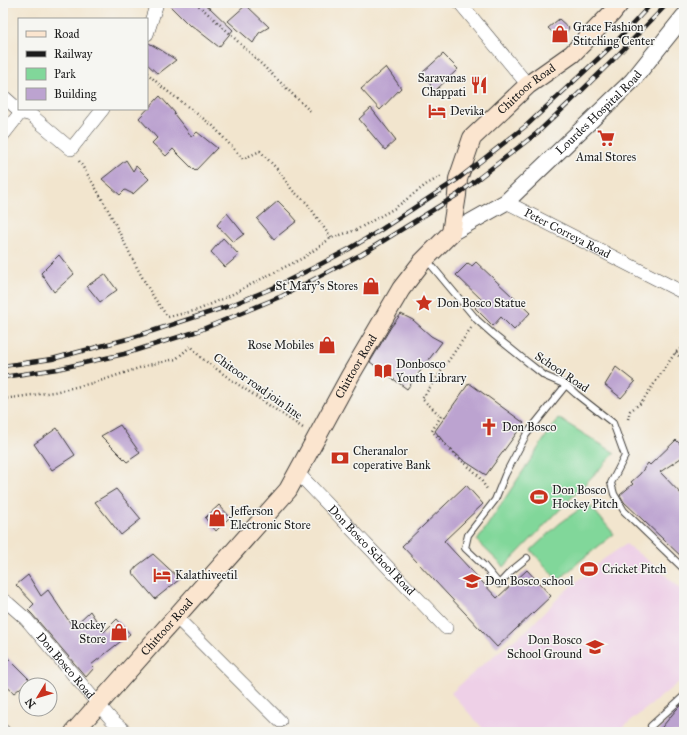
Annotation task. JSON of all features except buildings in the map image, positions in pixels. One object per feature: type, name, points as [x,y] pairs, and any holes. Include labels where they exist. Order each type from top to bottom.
[{"type":"main road","name":"Chittoor Road","points":[[74,732],[288,490],[350,376],[401,289],[422,262],[451,233],[458,179],[472,138],[528,85],[572,54],[620,3]]},
{"type":"street","points":[[148,31],[157,3]]},
{"type":"street","points":[[460,3],[528,85]]},
{"type":"street","name":"Lourdes Hospital Road","points":[[506,202],[632,81],[684,16]]},
{"type":"street","points":[[3,96],[18,109]]},
{"type":"street","points":[[19,110],[31,115],[71,149],[102,110]]},
{"type":"street","points":[[3,135],[21,112]]},
{"type":"street","points":[[451,233],[506,202]]},
{"type":"street","name":"Peter Correya Road","points":[[506,202],[684,294]]},
{"type":"street","name":"Don Bosco School Road","points":[[297,472],[446,628]]},
{"type":"street","name":"Don Bosco Road","points":[[3,600],[26,619],[112,719],[126,732]]},
{"type":"street","points":[[176,617],[280,721]]},
{"type":"lane","name":"School Road","points":[[426,258],[477,320],[494,336],[545,376],[566,385],[613,423],[625,456],[611,483],[614,494],[624,511],[684,569]]},
{"type":"lane","points":[[527,558],[511,571],[499,584],[484,566],[465,548],[468,535],[495,500],[505,475],[526,435],[566,385]]},
{"type":"lane","points":[[651,726],[684,696]]},
{"type":"path","points":[[196,3],[310,111]]},
{"type":"path","points":[[148,74],[189,109],[213,126],[243,159],[260,151],[278,170],[292,190],[307,203],[331,238]]},
{"type":"path","points":[[71,149],[104,202],[146,284],[168,318],[198,310],[230,296],[303,258],[331,238],[356,230],[395,208],[427,184],[462,167]]},
{"type":"path","points":[[477,320],[422,400],[441,416],[432,431],[452,452],[477,474],[495,500]]},
{"type":"path","name":"Chitoor road join line","points":[[3,399],[54,392],[97,382],[148,365],[176,359],[191,346],[200,357],[311,433],[316,438]]},
{"type":"path","points":[[628,419],[630,410],[641,403],[675,354],[684,346]]},
{"type":"path","points":[[675,354],[684,360]]},
{"type":"shaded area","name":"Don Bosco School Ground","points":[[626,544],[659,569],[684,593],[684,678],[617,732],[486,732],[451,693],[482,665],[528,629],[563,593],[601,561]]},
{"type":"green space","name":"Don Bosco Hockey Pitch","points":[[558,418],[615,453],[504,567],[477,541]]},
{"type":"green space","points":[[588,503],[614,534],[558,581],[531,550],[559,524]]},
{"type":"railway","points":[[3,366],[52,359],[131,338],[229,306],[273,288],[349,249],[458,179],[527,125],[616,42],[652,3]]},
{"type":"railway","points":[[3,377],[57,369],[124,354],[198,331],[282,296],[362,254],[457,195],[537,133],[611,62],[668,3]]},
{"type":"place","name":"Grace Fashion Stitching Center","points":[[560,34]]},
{"type":"place","name":"Saravanas Chappati","points":[[479,85]]},
{"type":"place","name":"Devika","points":[[437,111]]},
{"type":"place","name":"Amal Stores","points":[[606,138]]},
{"type":"place","name":"St Mary's Stores","points":[[371,286]]},
{"type":"place","name":"Don Bosco Statue","points":[[424,303]]},
{"type":"place","name":"Rose Mobiles","points":[[327,345]]},
{"type":"place","name":"Donbosco Youth Library","points":[[383,371]]},
{"type":"place","name":"Don Bosco","points":[[489,427]]},
{"type":"place","name":"Cheranalor coperative Bank","points":[[340,458]]},
{"type":"place","name":"Don Bosco Hockey Pitch","points":[[539,497]]},
{"type":"place","name":"Jefferson Electronic Store","points":[[217,518]]},
{"type":"place","name":"Cricket Pitch","points":[[589,569]]},
{"type":"place","name":"Kalathiveetil","points":[[162,575]]},
{"type":"place","name":"Don Bosco school","points":[[472,581]]},
{"type":"place","name":"Rockey Store","points":[[119,632]]},
{"type":"place","name":"Don Bosco School Ground","points":[[595,647]]}]
